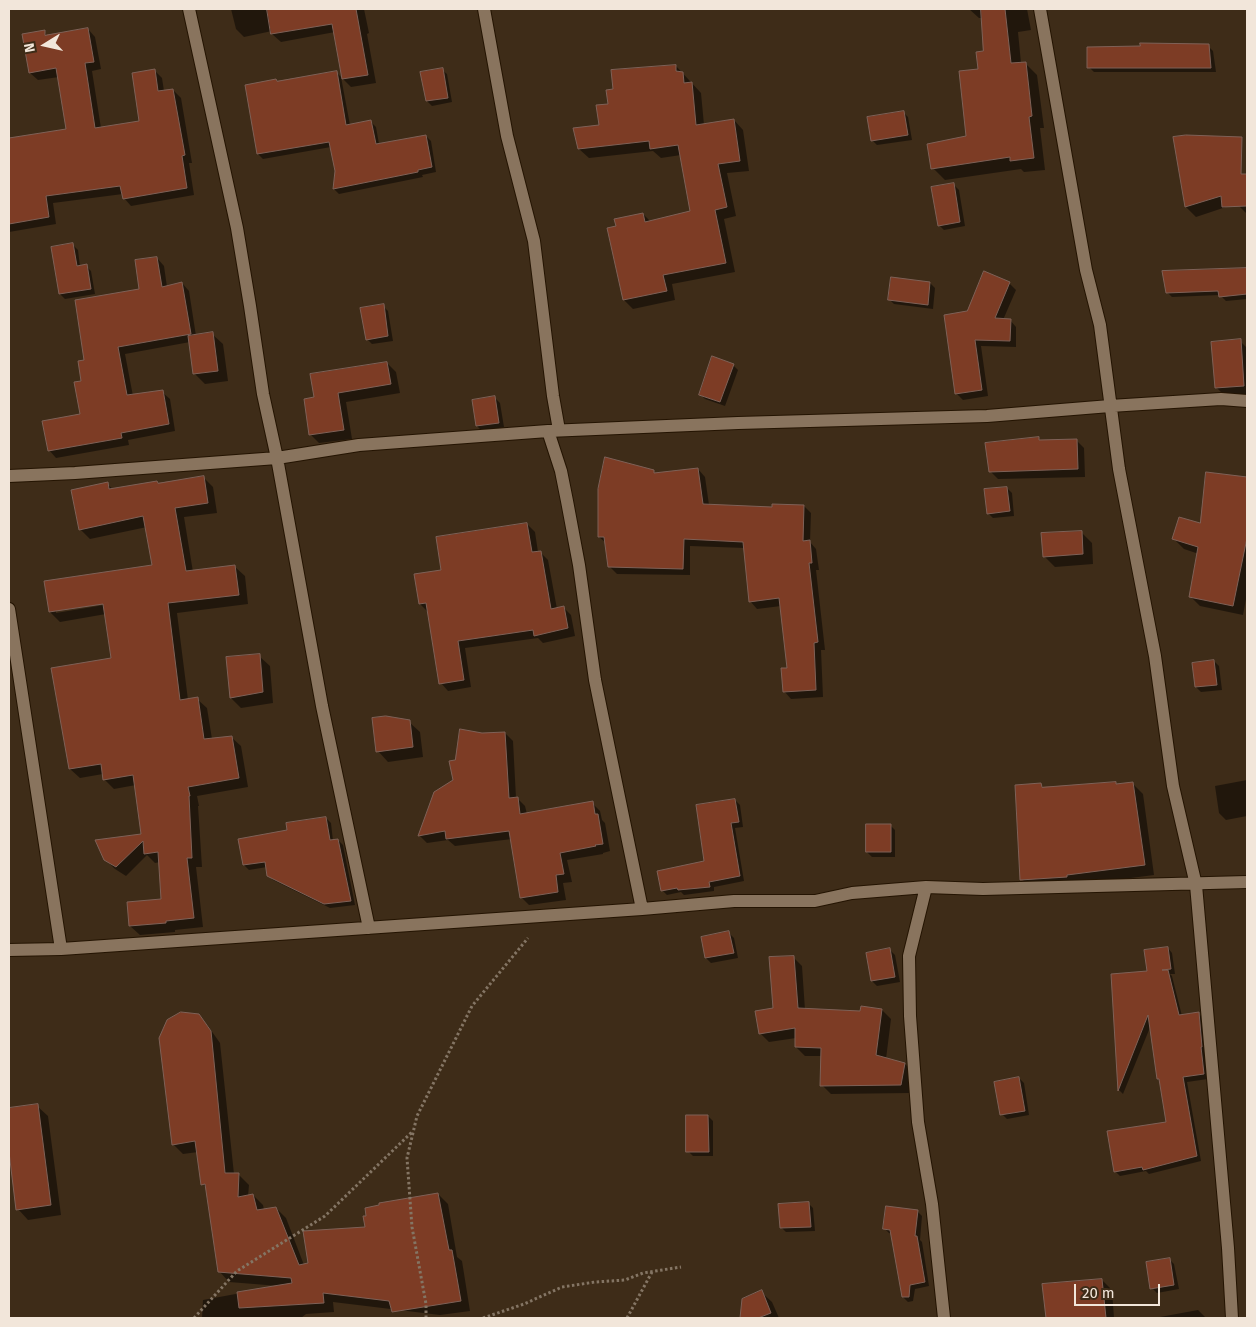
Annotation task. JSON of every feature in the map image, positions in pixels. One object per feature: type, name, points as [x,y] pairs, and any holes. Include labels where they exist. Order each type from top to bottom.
[{"type":"street","points":[[189,9],[237,228],[262,394],[277,458],[322,706],[368,928]]},
{"type":"street","points":[[484,9],[507,136],[534,241],[553,396],[554,430],[578,564],[595,680],[642,910]]},
{"type":"street","points":[[1040,9],[1086,270],[1100,325],[1119,469],[1155,656],[1173,786],[1196,885],[1228,1248],[1232,1318]]},
{"type":"street","points":[[9,476],[277,458],[359,444],[554,430],[987,416],[1222,399],[1247,401]]},
{"type":"street","points":[[9,609],[61,949]]},
{"type":"street","points":[[9,950],[61,949],[642,910],[734,901],[815,900],[852,893],[926,887],[983,889],[1196,885],[1247,882]]},
{"type":"street","points":[[926,887],[909,956],[910,1016],[918,1122],[932,1204],[944,1318]]},
{"type":"path","points":[[426,1318],[426,1304],[412,1228],[406,1158],[417,1116],[472,1006],[546,916]]},
{"type":"path","points":[[194,1318],[237,1272],[325,1216],[414,1130]]},
{"type":"path","points":[[483,1318],[524,1304],[562,1287],[625,1280],[643,1273],[680,1267]]},
{"type":"path","points":[[627,1318],[652,1272]]},
{"type":"building","points":[[267,9],[356,9],[368,75],[342,79],[332,24],[271,34]]},
{"type":"building","points":[[981,9],[1005,9],[1011,63],[1026,62],[1032,116],[1029,117],[1034,158],[1010,161],[1010,157],[931,169],[927,144],[966,136],[959,71],[978,69],[976,52],[983,51]]},
{"type":"building","points":[[88,28],[94,62],[85,63],[95,128],[139,121],[132,73],[155,69],[158,91],[173,89],[185,155],[182,156],[187,188],[123,199],[120,186],[46,196],[49,217],[9,224],[9,138],[66,129],[56,68],[29,73],[22,34],[45,30],[45,35]]},
{"type":"building","points":[[1140,43],[1209,44],[1211,68],[1087,68],[1087,47],[1140,46]]},
{"type":"building","points":[[676,65],[676,71],[683,72],[684,83],[692,82],[696,125],[734,119],[740,161],[718,164],[727,207],[715,210],[726,263],[663,275],[667,291],[623,300],[607,228],[616,226],[614,219],[643,213],[645,222],[690,211],[678,145],[650,149],[649,141],[578,149],[573,128],[599,125],[596,105],[608,104],[606,90],[613,89],[611,70]]},
{"type":"building","points":[[443,68],[448,98],[426,101],[420,72]]},
{"type":"building","points":[[337,71],[346,125],[371,120],[376,144],[426,135],[432,167],[418,170],[418,172],[333,189],[335,171],[329,142],[257,154],[245,85]]},
{"type":"building","points":[[904,111],[908,135],[871,141],[867,117]]},
{"type":"building","points":[[1186,135],[1242,137],[1241,174],[1247,174],[1247,206],[1222,207],[1221,196],[1185,207],[1173,137]]},
{"type":"building","points":[[954,183],[960,222],[938,226],[931,187]]},
{"type":"building","points":[[73,243],[77,266],[87,264],[91,289],[59,294],[51,247]]},
{"type":"building","points":[[157,257],[162,287],[182,282],[191,334],[118,347],[127,395],[163,390],[169,424],[121,433],[122,438],[48,451],[42,421],[80,414],[74,382],[81,381],[78,361],[84,360],[75,300],[139,289],[135,260]]},
{"type":"building","points":[[1247,268],[1247,294],[1219,297],[1218,291],[1166,293],[1162,271]]},
{"type":"building","points":[[984,271],[1010,282],[995,318],[1011,319],[1010,341],[975,340],[982,390],[955,394],[944,315],[967,311]]},
{"type":"building","points":[[891,277],[930,282],[928,305],[888,300]]},
{"type":"building","points":[[384,304],[388,336],[366,340],[360,308]]},
{"type":"building","points":[[213,332],[218,371],[193,374],[188,336]]},
{"type":"building","points":[[1241,339],[1244,386],[1215,388],[1211,342]]},
{"type":"building","points":[[712,356],[734,364],[720,402],[699,395]]},
{"type":"building","points":[[387,362],[391,384],[338,393],[344,430],[309,435],[304,399],[314,397],[310,374]]},
{"type":"building","points":[[495,396],[499,423],[476,426],[472,400]]},
{"type":"building","points":[[1039,437],[1039,440],[1077,439],[1078,469],[989,472],[985,443]]},
{"type":"building","points":[[605,457],[654,470],[654,473],[698,468],[703,504],[772,507],[772,504],[804,505],[803,541],[810,540],[812,563],[809,563],[818,642],[814,643],[816,690],[783,692],[781,668],[787,668],[779,598],[749,602],[743,542],[684,539],[683,569],[608,567],[604,537],[598,537],[598,489]]},
{"type":"building","points":[[1206,472],[1247,477],[1247,538],[1233,606],[1189,597],[1198,547],[1172,539],[1179,517],[1200,523]]},
{"type":"building","points":[[204,476],[208,503],[175,508],[186,571],[235,565],[239,595],[168,603],[180,700],[198,697],[204,739],[232,736],[239,778],[188,787],[192,858],[187,858],[194,918],[166,921],[166,923],[129,926],[127,902],[161,899],[158,852],[144,854],[143,841],[116,867],[104,860],[95,840],[141,834],[133,775],[103,780],[101,764],[69,769],[51,668],[111,658],[103,604],[49,612],[44,581],[152,565],[143,516],[79,530],[71,490],[108,482],[109,489]]},
{"type":"building","points":[[1007,487],[1010,511],[987,514],[984,489]]},
{"type":"building","points":[[527,523],[532,552],[541,551],[551,609],[564,606],[568,628],[534,636],[533,630],[458,641],[464,680],[439,684],[426,603],[419,604],[414,574],[441,570],[436,537]]},
{"type":"building","points":[[1082,531],[1083,554],[1043,557],[1041,533]]},
{"type":"building","points":[[260,654],[263,692],[230,698],[226,657]]},
{"type":"building","points":[[1214,660],[1217,685],[1195,687],[1192,663]]},
{"type":"building","points":[[386,716],[410,720],[413,747],[376,752],[372,718]]},
{"type":"building","points":[[460,729],[482,733],[505,732],[509,798],[518,797],[520,814],[593,801],[595,814],[598,814],[603,844],[560,853],[564,874],[556,875],[558,892],[520,898],[509,831],[446,839],[445,831],[418,836],[434,792],[453,780],[449,761],[455,760]]},
{"type":"building","points":[[1116,782],[1116,784],[1133,782],[1145,865],[1067,875],[1067,877],[1020,880],[1015,785],[1041,783],[1042,787]]},
{"type":"building","points":[[735,799],[739,822],[731,823],[740,876],[709,882],[710,887],[678,890],[677,888],[661,891],[657,871],[704,861],[696,805]]},
{"type":"building","points":[[326,817],[330,840],[338,839],[351,901],[324,904],[267,876],[265,862],[243,865],[238,839],[287,830],[286,823]]},
{"type":"building","points":[[866,824],[891,824],[891,852],[866,852]]},
{"type":"building","points":[[729,931],[734,953],[705,958],[701,937]]},
{"type":"building","points":[[1168,947],[1171,969],[1162,970],[1168,970],[1179,1015],[1199,1012],[1204,1074],[1183,1077],[1197,1156],[1143,1170],[1142,1167],[1114,1172],[1107,1131],[1166,1122],[1159,1079],[1157,1079],[1148,1015],[1118,1091],[1111,974],[1147,971],[1144,950]]},
{"type":"building","points":[[890,948],[895,977],[871,981],[866,953]]},
{"type":"building","points":[[794,956],[798,1008],[860,1011],[861,1006],[882,1009],[876,1055],[905,1063],[901,1085],[820,1086],[821,1048],[795,1047],[795,1028],[759,1034],[755,1011],[773,1008],[769,957]]},
{"type":"building","points":[[181,1012],[199,1014],[211,1031],[225,1173],[239,1173],[238,1197],[253,1194],[257,1210],[276,1207],[299,1265],[308,1263],[303,1231],[365,1227],[363,1216],[366,1216],[365,1208],[379,1205],[379,1203],[438,1193],[449,1250],[452,1250],[461,1301],[392,1312],[389,1301],[323,1293],[324,1303],[239,1308],[237,1292],[292,1283],[291,1278],[218,1272],[205,1184],[201,1185],[195,1141],[172,1145],[159,1038],[167,1020]]},
{"type":"building","points":[[1019,1077],[1025,1111],[1000,1115],[994,1082]]},
{"type":"building","points":[[38,1104],[51,1205],[16,1210],[9,1152],[9,1108]]},
{"type":"building","points":[[686,1115],[708,1115],[709,1152],[686,1152]]},
{"type":"building","points":[[809,1202],[811,1227],[780,1228],[778,1204]]},
{"type":"building","points":[[886,1206],[918,1210],[915,1236],[917,1236],[925,1282],[910,1285],[909,1297],[902,1297],[890,1230],[883,1229]]},
{"type":"building","points":[[1170,1258],[1174,1285],[1150,1289],[1146,1262]]},
{"type":"building","points":[[1102,1279],[1106,1318],[1046,1318],[1042,1284]]},
{"type":"building","points":[[762,1290],[771,1313],[758,1318],[740,1318],[742,1299]]}]
